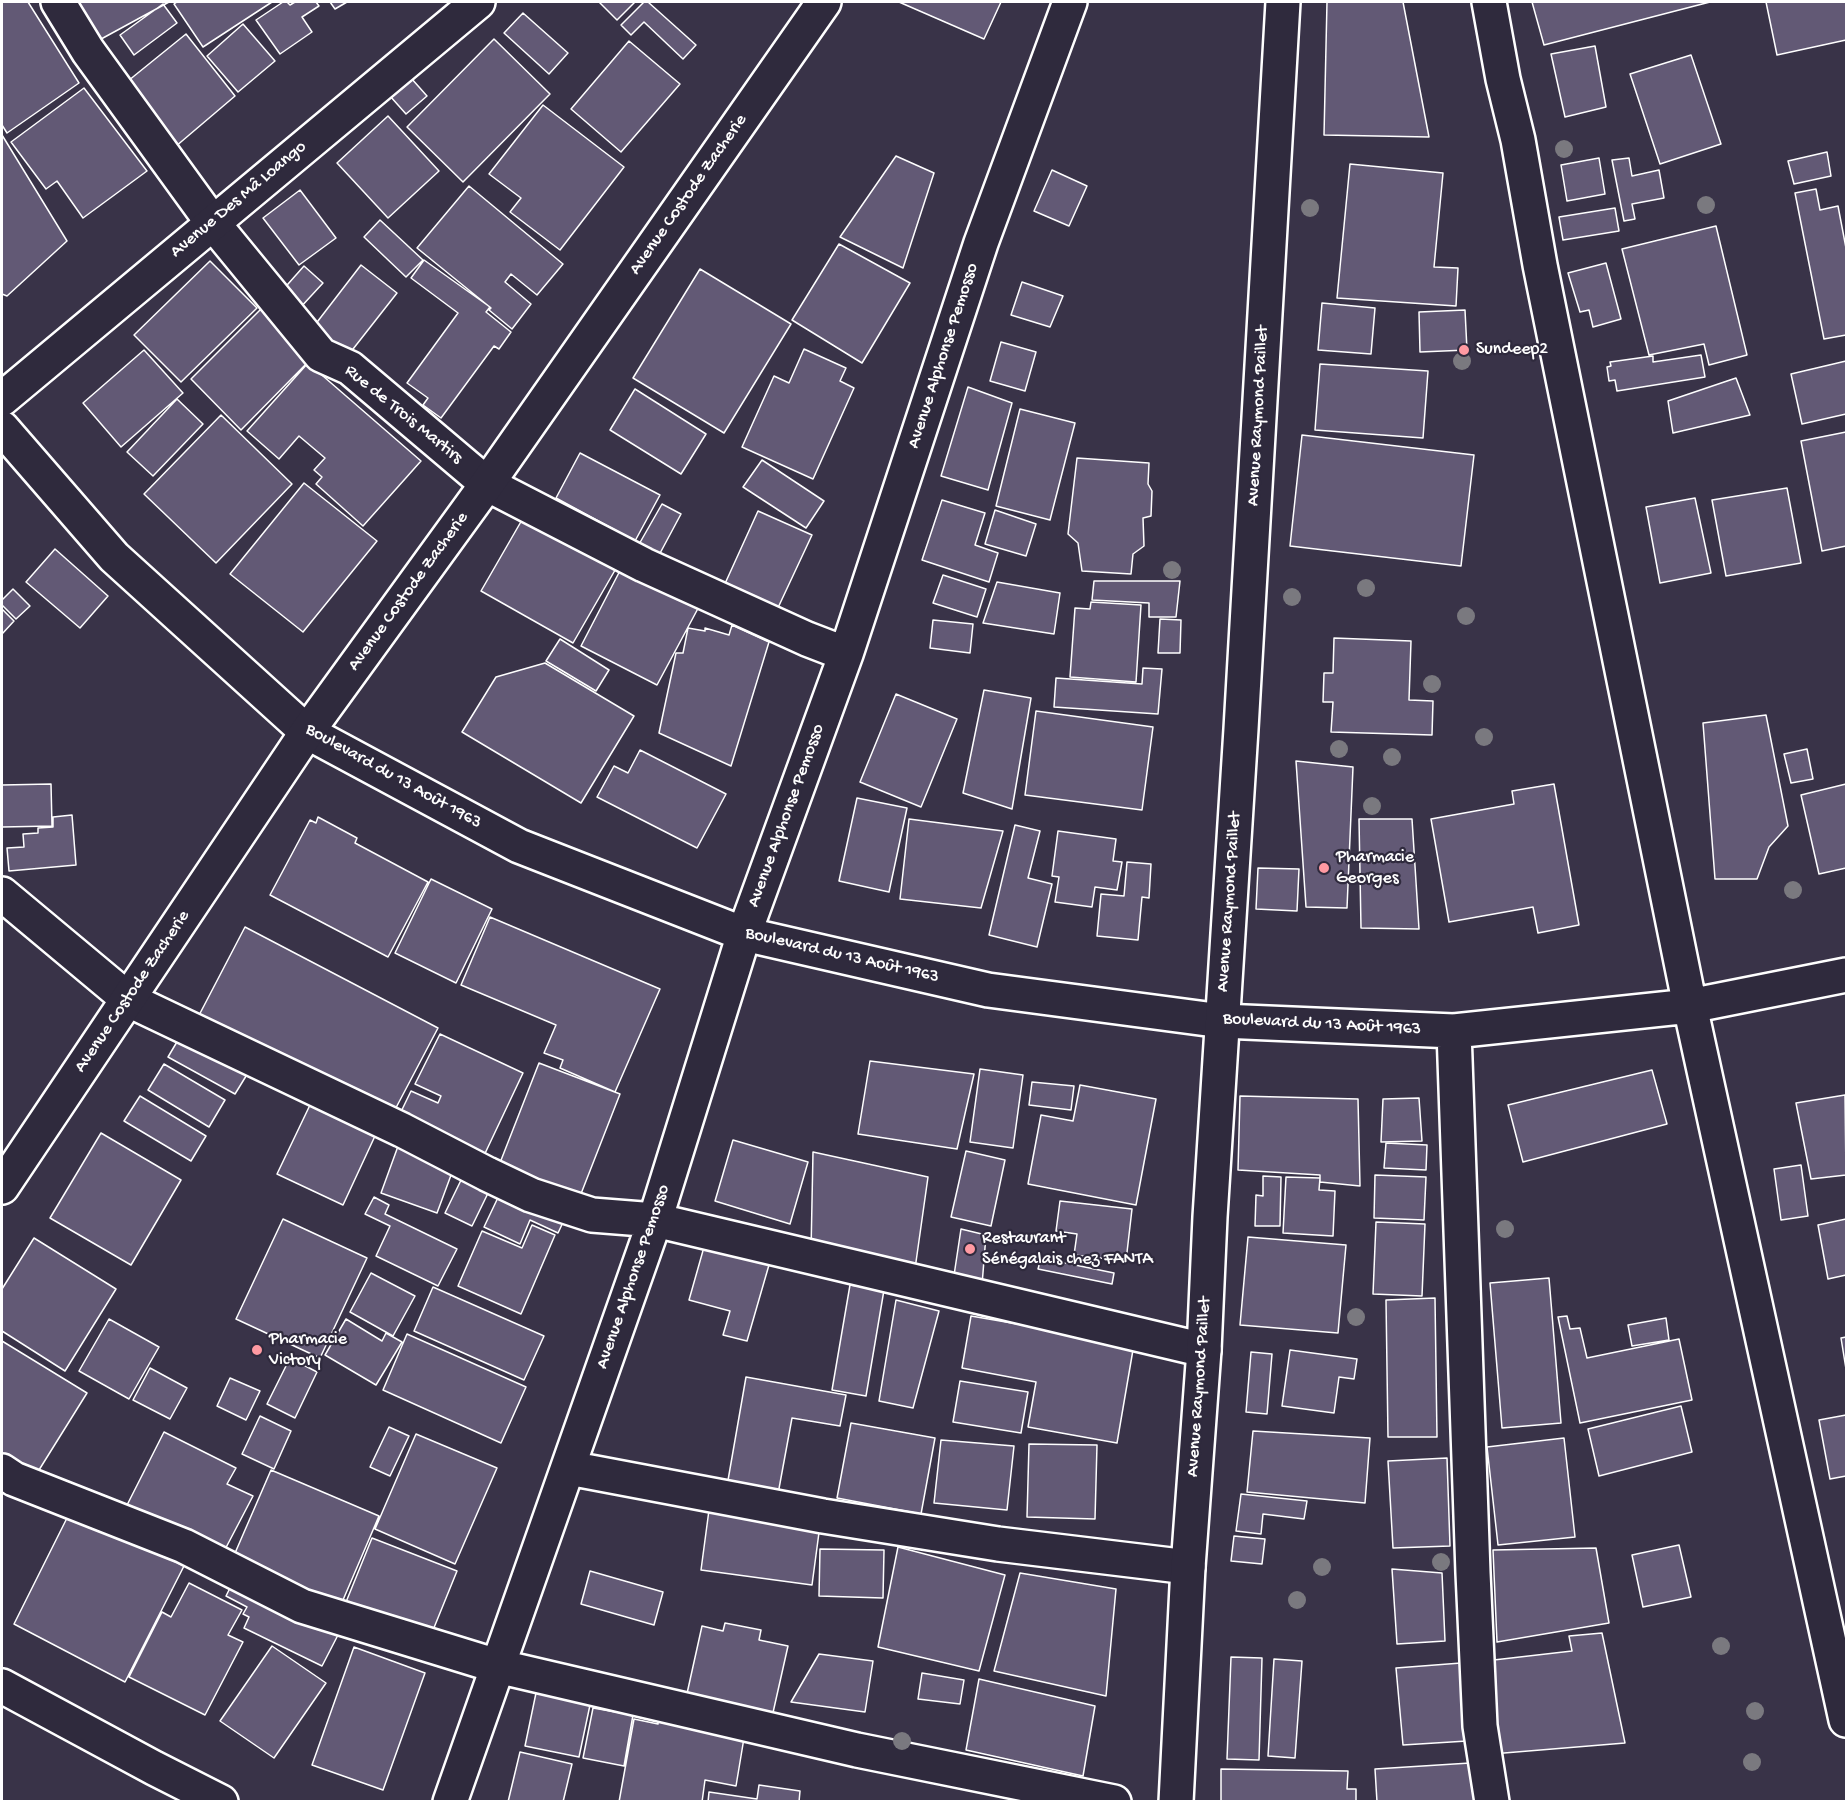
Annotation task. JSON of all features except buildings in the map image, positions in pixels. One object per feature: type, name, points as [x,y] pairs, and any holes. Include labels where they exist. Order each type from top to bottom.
[{"type":"street","name":"Rue de Trois Martirs","points":[[58,2],[88,51],[212,222],[321,355],[350,368],[487,484],[644,565],[807,639],[846,654]]},
{"type":"street","name":"Avenue Des Mâ Loango","points":[[2,399],[478,2]]},
{"type":"street","name":"Avenue Costode Zacherie","points":[[2,1187],[307,732],[487,484],[824,2]]},
{"type":"street","name":"Avenue Alphonse Pemosso","points":[[450,1802],[655,1220],[744,934],[846,654],[981,243],[1070,2]]},
{"type":"street","name":"Avenue Raymond Paillet","points":[[1176,1802],[1188,1567],[1204,1350],[1283,2]]},
{"type":"street","points":[[1489,2],[1690,1006],[1846,1720]]},
{"type":"street","name":"Boulevard du 13 Août 1963","points":[[2,428],[114,557],[307,732],[519,846],[744,934],[987,990],[1222,1021],[1454,1031],[1690,1006],[1846,975]]},
{"type":"street","points":[[2,894],[129,1000],[531,1194],[592,1215],[655,1220],[1204,1350]]},
{"type":"street","points":[[1454,1031],[1480,1726],[1492,1802]]},
{"type":"street","points":[[569,1468],[823,1516],[986,1543],[1188,1567]]},
{"type":"street","points":[[2,1471],[14,1479],[184,1546],[302,1606],[497,1666],[857,1750],[1114,1802]]},
{"type":"street","points":[[2,1686],[222,1802]]},
{"type":"place","name":"Sundeep2","points":[[1464,350]]},
{"type":"place","name":"Pharmacie Georges","points":[[1324,868]]},
{"type":"place","name":"Restaurant Sénégalais chez FANTA","points":[[970,1249]]},
{"type":"place","name":"Pharmacie Victory","points":[[257,1350]]}]
